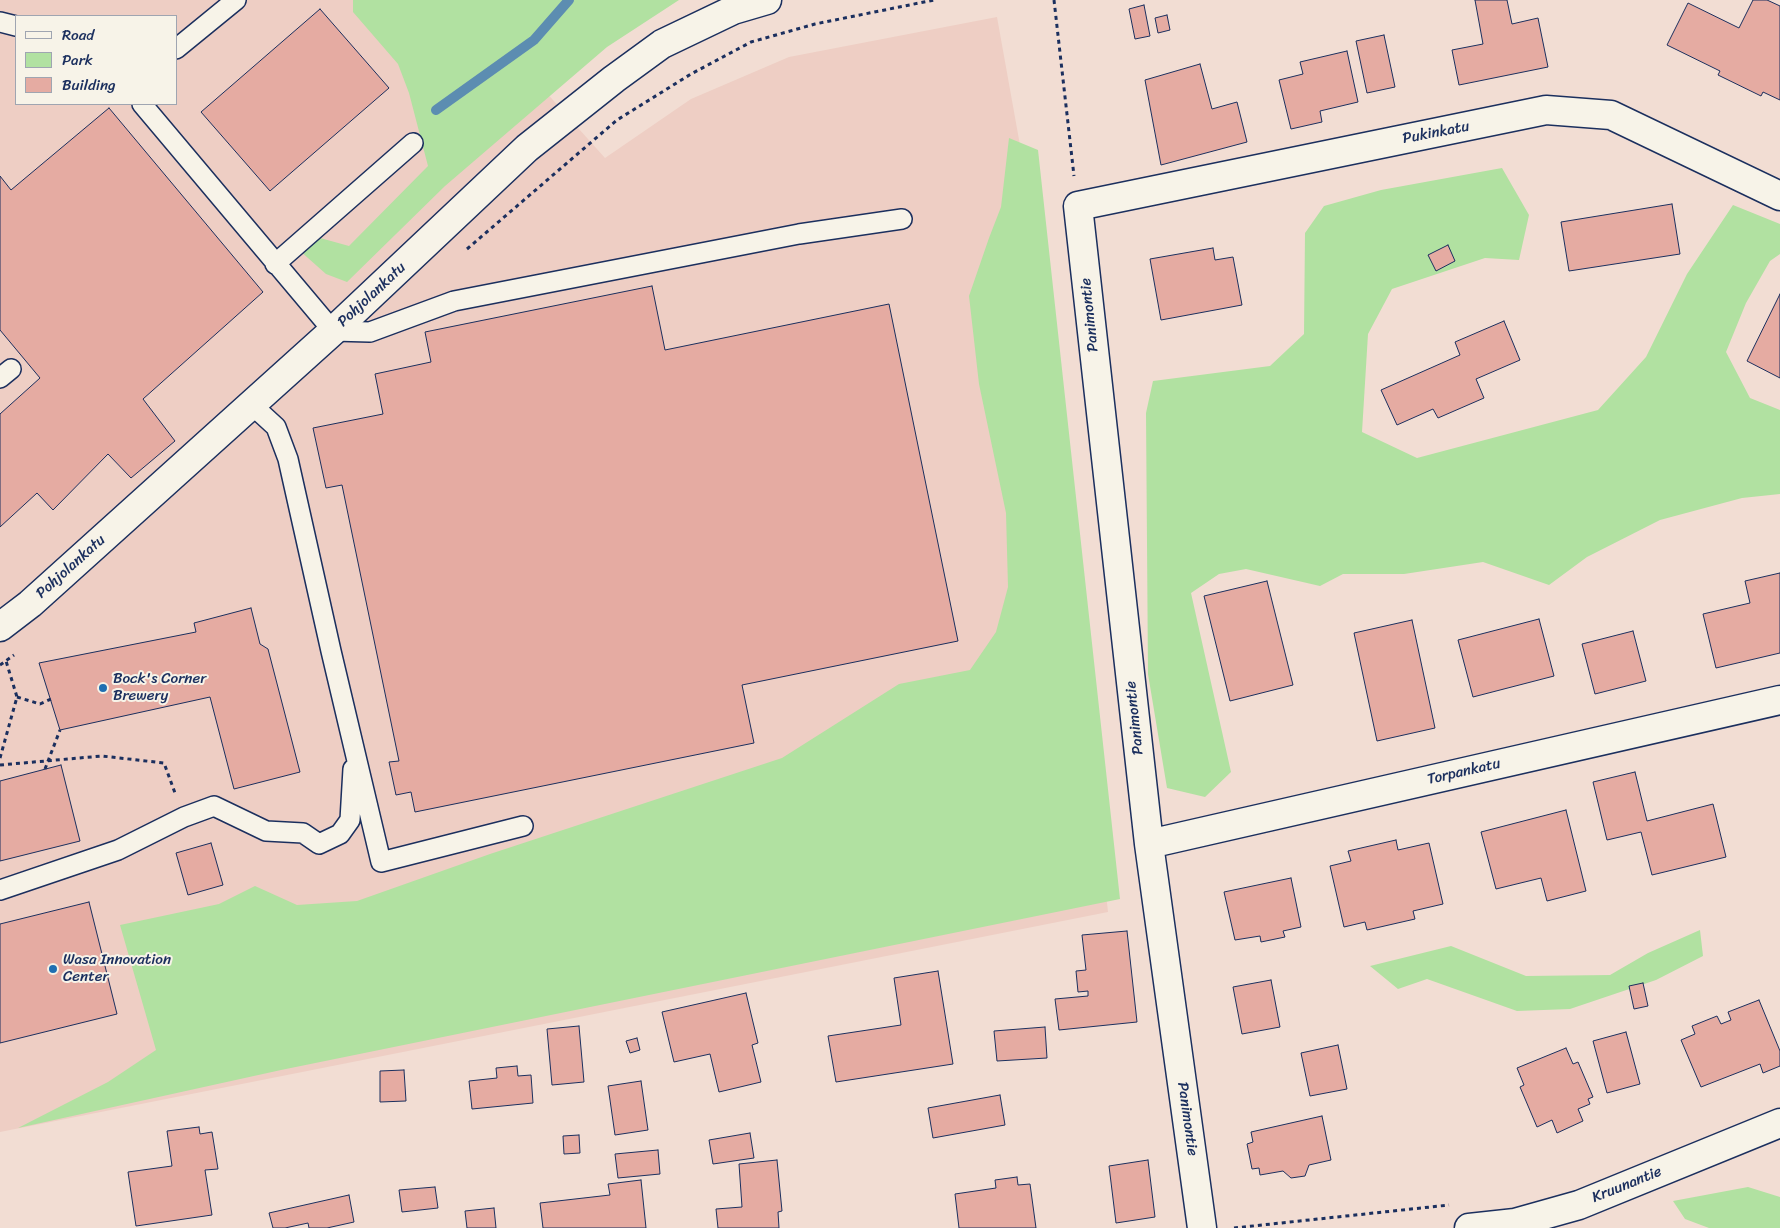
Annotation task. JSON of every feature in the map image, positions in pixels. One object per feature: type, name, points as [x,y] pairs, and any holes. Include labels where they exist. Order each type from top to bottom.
[{"type":"street","name":"Pohjolankatu","points":[[0,627],[30,604],[333,332],[527,148],[614,79],[662,44],[733,10],[767,0]]},
{"type":"street","name":"Pukinkatu","points":[[1078,206],[1546,110],[1612,114],[1780,196]]},
{"type":"street","name":"Panimontie","points":[[1078,206],[1149,844],[1202,1228]]},
{"type":"street","name":"Torpankatu","points":[[1149,844],[1780,700]]},
{"type":"street","name":"Kruunantie","points":[[1468,1228],[1515,1223],[1579,1205],[1780,1123]]},
{"type":"lane","points":[[178,47],[236,0]]},
{"type":"lane","points":[[0,22],[15,26]]},
{"type":"lane","points":[[143,105],[333,332],[370,332],[454,301],[799,234],[902,219]]},
{"type":"lane","points":[[275,264],[413,143]]},
{"type":"lane","points":[[252,405],[276,426],[288,459],[381,862],[523,826]]},
{"type":"lane","points":[[0,890],[118,850],[184,817],[214,806],[266,831],[303,833],[319,844],[340,834],[350,820],[354,747]]},
{"type":"path","points":[[1054,0],[1078,206]]},
{"type":"path","points":[[0,758],[16,697],[6,661]]},
{"type":"path","points":[[16,697],[40,704],[51,699]]},
{"type":"path","points":[[45,769],[60,730]]},
{"type":"path","points":[[0,765],[102,756],[164,763],[184,817]]},
{"type":"path","points":[[1234,1228],[1457,1204]]},
{"type":"shaded area","points":[[0,0],[455,0],[466,3],[605,158],[691,99],[789,57],[997,17],[1032,212],[1108,912],[0,1132]]},
{"type":"green space","points":[[353,0],[679,0],[607,47],[445,186],[347,282],[326,274],[299,250],[313,236],[349,246],[428,166],[409,93],[398,64],[353,12]]},
{"type":"green space","points":[[1009,138],[1038,150],[1120,899],[281,1070],[18,1128],[108,1082],[156,1050],[120,925],[219,904],[255,886],[297,905],[357,901],[490,854],[782,758],[899,684],[970,670],[996,632],[1008,587],[1006,513],[979,384],[969,296],[1001,207]]},
{"type":"green space","points":[[1502,168],[1529,215],[1519,260],[1485,258],[1392,289],[1368,334],[1362,432],[1417,458],[1598,410],[1646,357],[1687,274],[1733,205],[1780,224],[1780,254],[1770,261],[1746,303],[1726,352],[1750,398],[1780,410],[1780,494],[1742,498],[1660,520],[1587,557],[1549,585],[1483,562],[1404,574],[1343,574],[1320,586],[1246,569],[1219,574],[1191,593],[1231,772],[1205,797],[1167,788],[1148,674],[1146,413],[1153,381],[1270,366],[1304,334],[1305,233],[1324,206],[1381,190]]},
{"type":"green space","points":[[1700,930],[1703,956],[1656,980],[1570,1009],[1517,1011],[1427,979],[1398,989],[1370,966],[1451,946],[1526,976],[1610,975],[1648,953]]},
{"type":"green space","points":[[1748,1187],[1780,1197],[1780,1228],[1709,1228],[1685,1219],[1673,1201]]},
{"type":"building","points":[[1475,0],[1507,0],[1512,24],[1538,18],[1548,67],[1459,85],[1452,50],[1483,44]]},
{"type":"building","points":[[1753,0],[1767,0],[1780,6],[1780,100],[1763,92],[1761,96],[1718,75],[1720,71],[1667,45],[1688,3],[1739,28]]},
{"type":"building","points":[[1144,5],[1150,36],[1135,39],[1129,9]]},
{"type":"building","points":[[320,9],[389,88],[270,191],[201,112]]},
{"type":"building","points":[[1167,15],[1170,30],[1158,33],[1155,18]]},
{"type":"building","points":[[1384,35],[1395,87],[1367,93],[1356,41]]},
{"type":"building","points":[[1347,51],[1358,102],[1320,111],[1322,122],[1291,129],[1279,80],[1303,74],[1300,62]]},
{"type":"building","points":[[1200,64],[1212,109],[1237,102],[1247,142],[1161,165],[1145,80]]},
{"type":"building","points":[[109,108],[263,292],[143,399],[175,441],[131,478],[108,454],[53,510],[37,493],[0,527],[0,414],[40,378],[0,330],[0,176],[11,190]]},
{"type":"building","points":[[1672,204],[1680,254],[1569,271],[1561,222]]},
{"type":"building","points":[[1448,245],[1455,261],[1436,271],[1428,255]]},
{"type":"building","points":[[1213,248],[1215,260],[1233,257],[1242,305],[1161,320],[1150,259]]},
{"type":"building","points":[[652,286],[665,350],[889,304],[958,641],[742,685],[754,743],[415,812],[411,792],[396,795],[389,762],[399,761],[342,485],[326,488],[313,428],[383,414],[375,374],[431,362],[425,332]]},
{"type":"building","points":[[1780,294],[1780,378],[1747,361]]},
{"type":"building","points":[[1504,321],[1520,360],[1476,379],[1484,398],[1438,418],[1433,409],[1397,425],[1381,390],[1460,355],[1455,342]]},
{"type":"building","points":[[1780,573],[1780,653],[1716,668],[1703,614],[1750,603],[1745,581]]},
{"type":"building","points":[[1267,581],[1293,685],[1230,701],[1204,596]]},
{"type":"building","points":[[251,608],[260,644],[268,649],[300,772],[234,789],[210,697],[60,730],[39,663],[196,632],[194,623]]},
{"type":"building","points":[[1539,619],[1554,676],[1473,697],[1458,640]]},
{"type":"building","points":[[1412,620],[1435,728],[1377,741],[1354,633]]},
{"type":"building","points":[[1633,631],[1646,681],[1595,694],[1582,644]]},
{"type":"building","points":[[61,765],[80,841],[0,861],[0,781]]},
{"type":"building","points":[[1635,772],[1647,821],[1713,804],[1726,857],[1652,875],[1641,832],[1607,840],[1593,782]]},
{"type":"building","points":[[1566,810],[1586,891],[1547,901],[1541,878],[1496,889],[1481,832]]},
{"type":"building","points":[[1396,840],[1398,850],[1429,843],[1443,904],[1413,911],[1415,919],[1367,930],[1365,922],[1344,927],[1330,866],[1351,861],[1348,851]]},
{"type":"building","points":[[211,843],[223,885],[188,895],[176,853]]},
{"type":"building","points":[[1291,878],[1301,927],[1283,931],[1285,937],[1261,942],[1260,936],[1235,940],[1224,892]]},
{"type":"building","name":"Wasa Innovation Center","points":[[89,902],[117,1014],[0,1043],[0,924]]},
{"type":"building","points":[[1127,931],[1137,1022],[1059,1030],[1055,999],[1088,996],[1088,991],[1078,992],[1076,971],[1086,970],[1082,935]]},
{"type":"building","points":[[938,971],[953,1064],[836,1082],[828,1036],[901,1025],[894,978]]},
{"type":"building","points":[[1271,980],[1280,1027],[1242,1034],[1233,987]]},
{"type":"building","points":[[1643,983],[1648,1006],[1634,1009],[1629,986]]},
{"type":"building","points":[[746,993],[758,1043],[752,1045],[761,1082],[719,1092],[710,1054],[674,1062],[662,1012]]},
{"type":"building","points":[[1759,1000],[1780,1051],[1780,1066],[1763,1073],[1760,1064],[1701,1087],[1681,1040],[1695,1034],[1692,1026],[1717,1016],[1721,1024],[1731,1020],[1728,1012]]},
{"type":"building","points":[[579,1026],[584,1082],[552,1085],[547,1029]]},
{"type":"building","points":[[1045,1027],[1047,1058],[997,1061],[994,1031]]},
{"type":"building","points":[[1626,1032],[1640,1084],[1607,1093],[1593,1041]]},
{"type":"building","points":[[637,1038],[640,1050],[630,1053],[626,1041]]},
{"type":"building","points":[[1338,1045],[1347,1089],[1310,1096],[1301,1053]]},
{"type":"building","points":[[1566,1048],[1573,1064],[1578,1062],[1593,1097],[1588,1099],[1590,1104],[1578,1109],[1583,1121],[1557,1133],[1552,1120],[1537,1127],[1520,1087],[1524,1085],[1517,1068]]},
{"type":"building","points":[[517,1066],[518,1076],[531,1075],[533,1103],[472,1109],[469,1081],[497,1078],[496,1068]]},
{"type":"building","points":[[404,1070],[406,1101],[380,1102],[380,1071]]},
{"type":"building","points":[[641,1081],[648,1130],[615,1135],[608,1086]]},
{"type":"building","points":[[1000,1095],[1005,1125],[933,1138],[928,1108]]},
{"type":"building","points":[[1322,1116],[1331,1160],[1309,1165],[1305,1176],[1291,1178],[1283,1171],[1260,1175],[1259,1168],[1252,1169],[1247,1144],[1253,1142],[1251,1132]]},
{"type":"building","points":[[199,1127],[200,1134],[212,1132],[218,1169],[205,1170],[212,1215],[136,1226],[128,1172],[172,1166],[167,1131]]},
{"type":"building","points":[[750,1133],[754,1158],[713,1164],[709,1140]]},
{"type":"building","points":[[579,1135],[580,1153],[564,1154],[563,1136]]},
{"type":"building","points":[[658,1150],[660,1174],[618,1178],[615,1154]]},
{"type":"building","points":[[777,1160],[782,1211],[778,1212],[779,1228],[718,1228],[716,1209],[742,1207],[739,1164]]},
{"type":"building","points":[[1148,1160],[1155,1217],[1116,1223],[1109,1166]]},
{"type":"building","points":[[1017,1177],[1018,1185],[1030,1184],[1036,1228],[959,1228],[955,1194],[996,1188],[995,1180]]},
{"type":"building","points":[[641,1180],[646,1228],[543,1228],[540,1203],[610,1195],[608,1184]]},
{"type":"building","points":[[435,1187],[438,1208],[402,1212],[399,1190]]},
{"type":"building","points":[[349,1195],[354,1222],[327,1228],[309,1228],[308,1223],[285,1228],[273,1228],[269,1213]]},
{"type":"building","points":[[494,1208],[496,1228],[467,1228],[465,1211]]},
{"type":"waterway","points":[[436,110],[534,40],[569,0]]},
{"type":"place","name":"Bock's Corner Brewery","points":[[103,688]]},
{"type":"place","name":"Wasa Innovation Center","points":[[53,969]]}]
